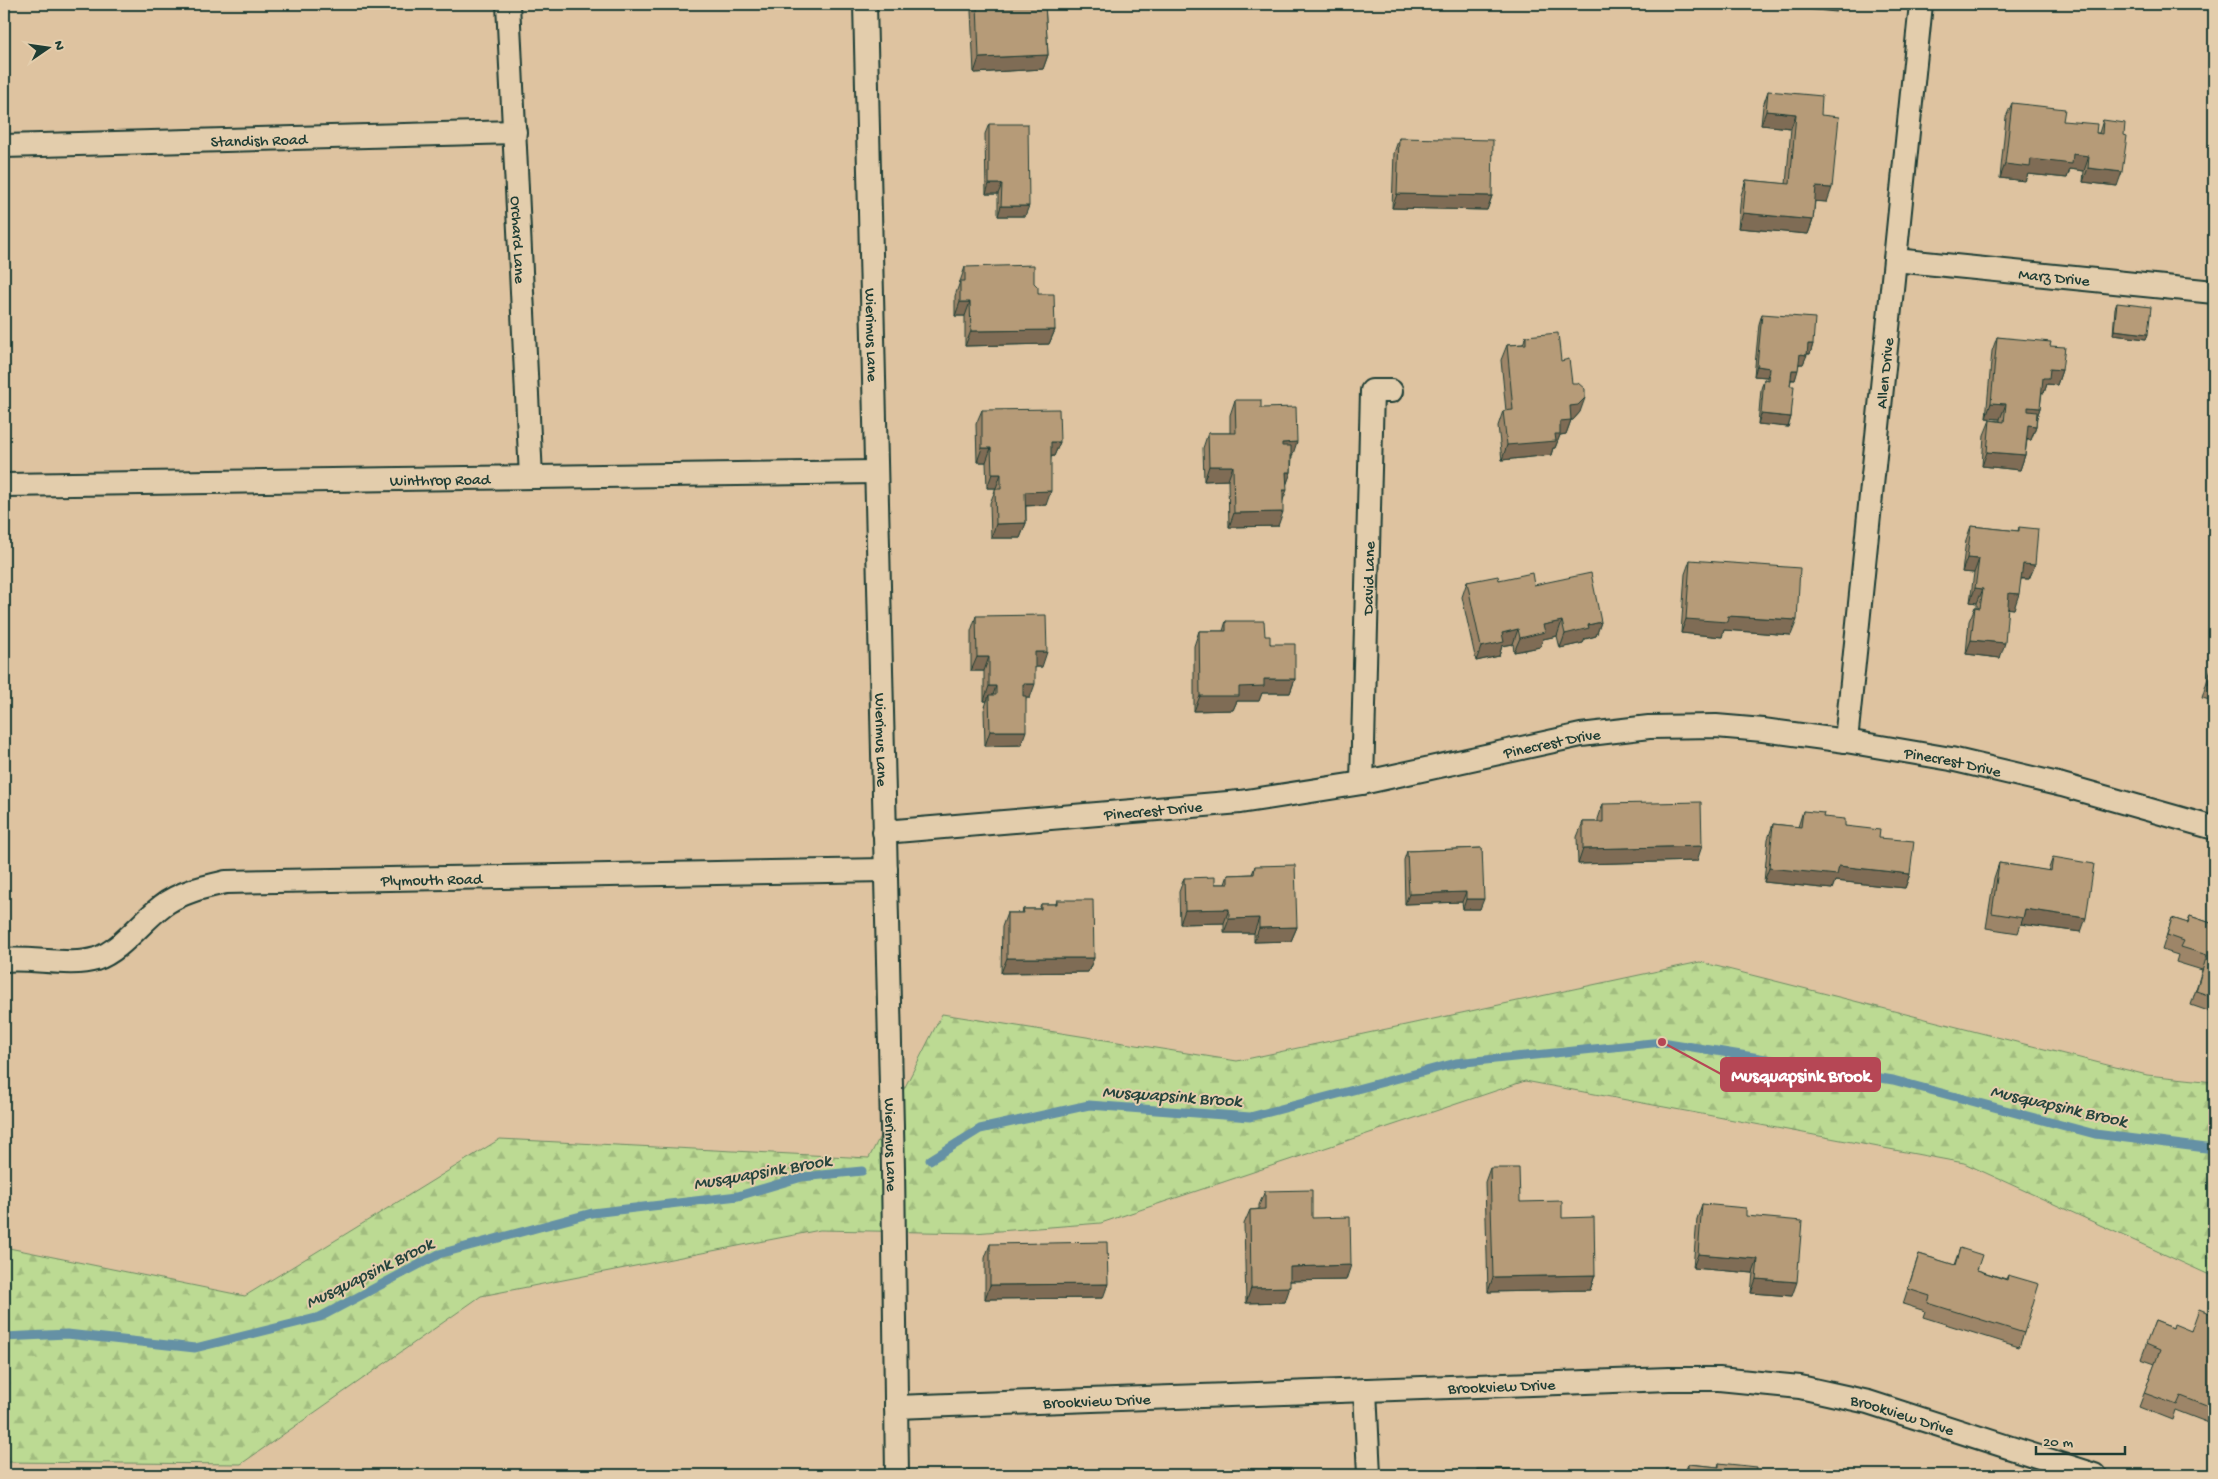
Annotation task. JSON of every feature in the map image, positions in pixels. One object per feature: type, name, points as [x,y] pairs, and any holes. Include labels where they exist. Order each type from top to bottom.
[{"type":"street","name":"Orchard Lane","points":[[508,4],[531,477]]},
{"type":"street","name":"Wierimus Lane","points":[[865,4],[886,870],[897,1475]]},
{"type":"street","name":"Allen Drive","points":[[1846,741],[1921,4]]},
{"type":"street","name":"Standish Road","points":[[4,146],[514,132]]},
{"type":"street","name":"Marz Drive","points":[[1895,260],[2214,292]]},
{"type":"street","name":"David Lane","points":[[1362,783],[1372,391],[1391,391]]},
{"type":"street","name":"Winthrop Road","points":[[4,485],[876,472]]},
{"type":"street","name":"Pinecrest Drive","points":[[884,832],[1240,802],[1362,783],[1581,735],[1648,727],[1716,726],[1846,741],[1951,760],[2062,785],[2214,828]]},
{"type":"street","name":"Plymouth Road","points":[[4,960],[25,958],[72,962],[96,958],[117,947],[138,926],[164,905],[193,890],[226,882],[886,870]]},
{"type":"street","name":"Brookview Drive","points":[[896,1407],[1669,1379],[1719,1379],[1800,1387],[1868,1402],[2039,1467],[2095,1475]]},
{"type":"street","points":[[1365,1390],[1369,1475]]},
{"type":"green space","points":[[1700,962],[2147,1075],[2214,1082],[2214,1277],[1964,1163],[1525,1081],[1101,1223],[974,1233],[820,1230],[481,1296],[241,1464],[4,1462],[4,1247],[245,1296],[500,1139],[869,1158],[942,1014],[1237,1061]]},
{"type":"building","points":[[977,4],[1045,4],[1048,55],[979,58]]},
{"type":"building","points":[[1768,91],[1822,96],[1821,115],[1839,117],[1832,188],[1816,187],[1813,220],[1743,213],[1746,180],[1790,184],[1796,114],[1766,111]]},
{"type":"building","points":[[2012,103],[2065,109],[2063,121],[2097,124],[2096,133],[2102,134],[2103,120],[2125,123],[2124,135],[2127,136],[2122,172],[2088,168],[2089,156],[2073,154],[2072,164],[2031,159],[2030,167],[2005,164]]},
{"type":"building","points":[[989,124],[1028,124],[1029,206],[1001,206],[1002,184],[989,184]]},
{"type":"building","points":[[1399,138],[1493,140],[1492,196],[1397,194]]},
{"type":"building","points":[[1034,265],[1034,283],[1038,287],[1038,294],[1054,294],[1055,330],[971,331],[970,302],[960,302],[960,281],[965,281],[965,267]]},
{"type":"building","points":[[2117,303],[2151,307],[2148,334],[2114,330]]},
{"type":"building","points":[[1762,314],[1815,318],[1813,344],[1808,344],[1807,355],[1800,354],[1798,370],[1792,370],[1790,386],[1794,386],[1791,417],[1761,414],[1764,379],[1769,380],[1770,368],[1757,366]]},
{"type":"building","points":[[1558,333],[1561,361],[1569,359],[1572,383],[1578,383],[1585,389],[1585,398],[1578,405],[1570,406],[1571,420],[1560,421],[1560,434],[1555,434],[1556,441],[1507,445],[1503,411],[1513,410],[1507,345],[1526,344],[1526,336]]},
{"type":"building","points":[[1997,337],[2051,342],[2050,346],[2065,347],[2062,370],[2050,369],[2049,378],[2043,378],[2040,408],[2028,407],[2028,411],[2037,412],[2036,426],[2028,425],[2025,455],[1987,452],[1990,420],[2004,422],[2006,404],[1991,403]]},
{"type":"building","points":[[1235,400],[1261,400],[1261,408],[1296,407],[1297,442],[1282,443],[1282,446],[1291,446],[1291,472],[1286,472],[1287,490],[1283,490],[1283,512],[1234,513],[1233,466],[1209,466],[1208,433],[1236,433]]},
{"type":"building","points":[[1059,409],[1060,442],[1051,442],[1051,491],[1025,492],[1026,523],[996,524],[995,489],[1001,489],[1001,474],[992,474],[991,448],[982,448],[982,410]]},
{"type":"building","points":[[1971,526],[2019,531],[2019,527],[2038,529],[2035,565],[2023,564],[2019,594],[2009,593],[2005,643],[1971,640],[1975,607],[1980,608],[1983,589],[1975,588],[1979,559],[1967,558]]},
{"type":"building","points":[[1690,560],[1800,568],[1797,620],[1728,616],[1727,622],[1686,619]]},
{"type":"building","points":[[1532,573],[1534,585],[1591,573],[1601,622],[1588,625],[1589,628],[1565,634],[1562,621],[1543,625],[1545,632],[1520,638],[1518,629],[1502,633],[1504,642],[1481,647],[1467,582],[1498,576],[1499,580]]},
{"type":"building","points":[[1046,615],[1047,652],[1035,652],[1035,684],[1023,684],[1023,696],[1026,696],[1026,731],[990,731],[989,695],[996,695],[996,686],[989,686],[989,657],[977,657],[976,616]]},
{"type":"building","points":[[1226,621],[1264,621],[1265,636],[1270,636],[1270,644],[1295,644],[1295,679],[1264,679],[1264,686],[1239,687],[1239,696],[1200,696],[1199,631],[1226,631]]},
{"type":"building","points":[[2214,661],[2214,686],[2208,684]]},
{"type":"building","points":[[1701,802],[1702,846],[1583,849],[1583,822],[1603,822],[1603,804]]},
{"type":"building","points":[[1803,811],[1824,813],[1823,817],[1845,819],[1845,826],[1880,830],[1879,838],[1914,841],[1910,874],[1839,866],[1837,875],[1769,868],[1773,824],[1801,827]]},
{"type":"building","points":[[1482,848],[1484,899],[1466,899],[1466,892],[1409,894],[1407,851]]},
{"type":"building","points":[[2053,857],[2094,864],[2086,918],[2025,909],[2023,918],[1992,913],[1999,863],[2051,871]]},
{"type":"building","points":[[1295,865],[1297,927],[1259,928],[1259,918],[1229,919],[1229,909],[1185,910],[1184,878],[1215,877],[1215,884],[1228,884],[1228,875],[1254,874],[1255,866]]},
{"type":"building","points":[[1057,900],[1093,900],[1094,958],[1007,958],[1007,913],[1024,913],[1023,909],[1041,909],[1041,904],[1057,904]]},
{"type":"building","points":[[2190,916],[2214,924],[2214,997],[2196,991],[2207,955],[2181,947],[2184,941],[2167,935],[2172,918],[2188,923]]},
{"type":"building","points":[[1490,1168],[1519,1168],[1520,1202],[1562,1201],[1562,1218],[1594,1217],[1595,1275],[1493,1277]]},
{"type":"building","points":[[1312,1190],[1312,1218],[1350,1217],[1351,1265],[1290,1267],[1290,1287],[1251,1288],[1250,1210],[1265,1209],[1265,1191]]},
{"type":"building","points":[[1702,1204],[1746,1208],[1746,1216],[1802,1221],[1797,1282],[1756,1279],[1758,1259],[1698,1254]]},
{"type":"building","points":[[1107,1242],[1108,1284],[990,1285],[990,1244]]},
{"type":"building","points":[[1960,1248],[1982,1255],[1977,1270],[2007,1280],[2008,1275],[2039,1284],[2024,1333],[1928,1303],[1930,1296],[1908,1289],[1919,1254],[1955,1265]]},
{"type":"building","points":[[2199,1309],[2214,1315],[2214,1409],[2181,1396],[2177,1405],[2144,1393],[2160,1350],[2146,1344],[2155,1321],[2173,1328],[2174,1324],[2191,1331]]},
{"type":"building","points":[[1719,1463],[1757,1467],[1756,1475],[1667,1475],[1667,1468],[1688,1471],[1688,1464],[1719,1467]]},
{"type":"building","points":[[1192,1469],[1291,1469],[1291,1475],[1192,1475]]},
{"type":"building","points":[[1477,1469],[1522,1469],[1522,1475],[1477,1475]]},
{"type":"waterway","name":"Musquapsink Brook","points":[[930,1160],[980,1129],[1089,1105],[1250,1117],[1456,1063],[1662,1042],[1893,1080],[2095,1134],[2214,1149]]},
{"type":"waterway","name":"Musquapsink Brook","points":[[4,1337],[67,1334],[195,1348],[320,1317],[439,1254],[592,1213],[738,1196],[802,1177],[862,1171]]},
{"type":"place","name":"Musquapsink Brook","points":[[1662,1042]]}]
